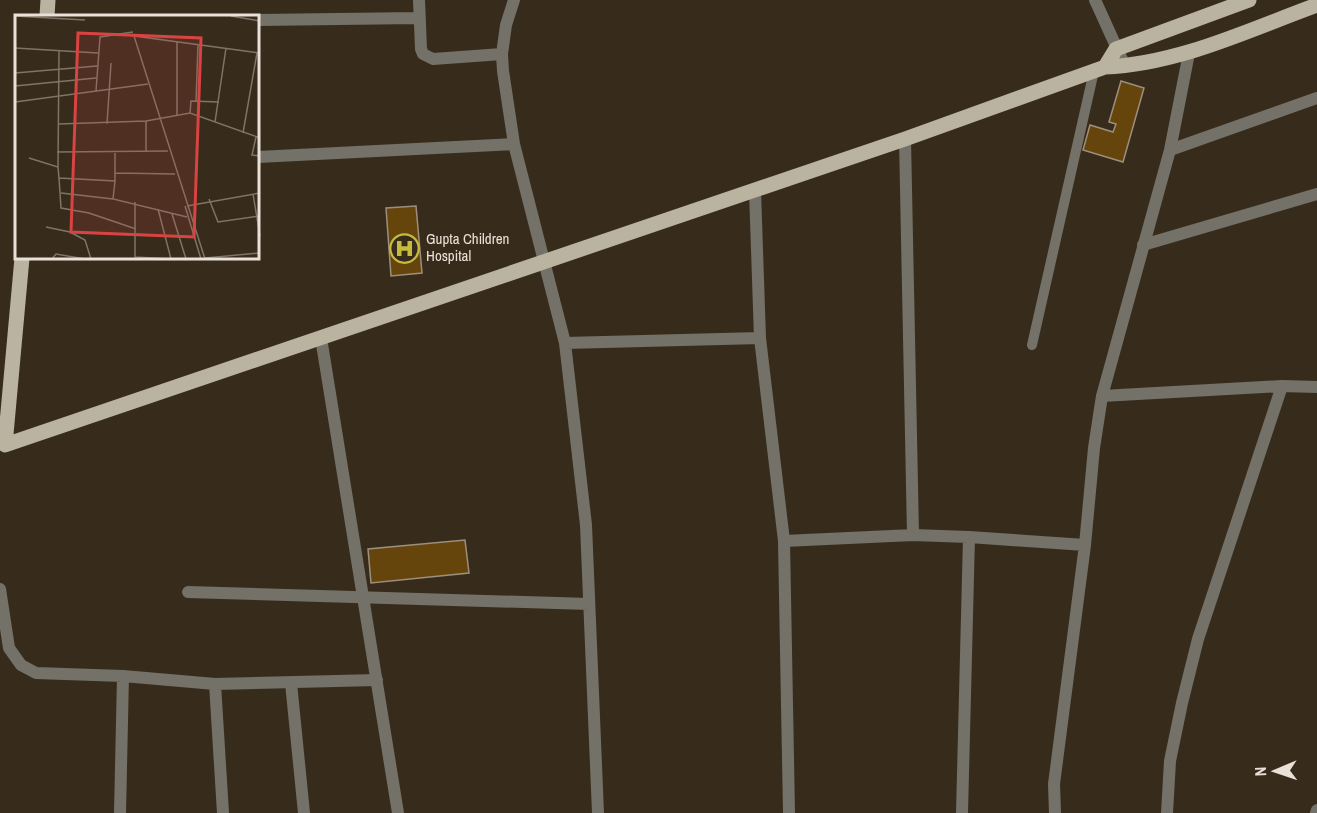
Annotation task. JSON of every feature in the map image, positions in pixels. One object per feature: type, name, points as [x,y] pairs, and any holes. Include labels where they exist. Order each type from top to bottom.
[{"type":"main road","points":[[47,15],[48,0]]},
{"type":"main road","points":[[1100,69],[1116,49],[1249,0]]},
{"type":"main road","points":[[22,260],[2,446],[905,140],[1100,69],[1189,53],[1317,5]]},
{"type":"street","points":[[419,0],[418,18],[423,54],[433,59],[502,54]]},
{"type":"street","points":[[514,0],[506,25],[502,54],[514,144],[565,343],[586,525],[598,813]]},
{"type":"street","points":[[1095,0],[1125,66]]},
{"type":"street","points":[[260,20],[418,18]]},
{"type":"street","points":[[1055,813],[1054,784],[1102,396],[1170,150],[1189,53]]},
{"type":"street","points":[[1170,150],[1317,98]]},
{"type":"street","points":[[905,140],[913,535]]},
{"type":"street","points":[[260,157],[514,144]]},
{"type":"street","points":[[754,191],[760,338],[784,541],[789,813]]},
{"type":"street","points":[[1143,245],[1317,194]]},
{"type":"street","points":[[321,338],[398,813]]},
{"type":"street","points":[[565,343],[760,338]]},
{"type":"street","points":[[1102,396],[1282,386],[1317,387]]},
{"type":"street","points":[[1167,813],[1170,761],[1198,639],[1282,386]]},
{"type":"street","points":[[784,541],[913,535],[1085,545]]},
{"type":"street","points":[[962,813],[969,537]]},
{"type":"street","points":[[0,589],[9,648],[21,665],[36,674],[123,676],[214,684],[377,680]]},
{"type":"street","points":[[188,592],[589,604]]},
{"type":"street","points":[[120,813],[123,676]]},
{"type":"street","points":[[291,683],[304,813]]},
{"type":"street","points":[[214,684],[224,813]]},
{"type":"lane","points":[[1032,345],[1100,69]]},
{"type":"building","points":[[1121,81],[1144,88],[1123,162],[1083,150],[1090,125],[1113,132],[1116,124],[1109,122]]},
{"type":"building","points":[[416,206],[422,273],[391,276],[386,208]]},
{"type":"building","points":[[465,540],[469,573],[371,583],[368,549]]},
{"type":"place","name":"Gupta Children Hospital","points":[[405,248]]}]
